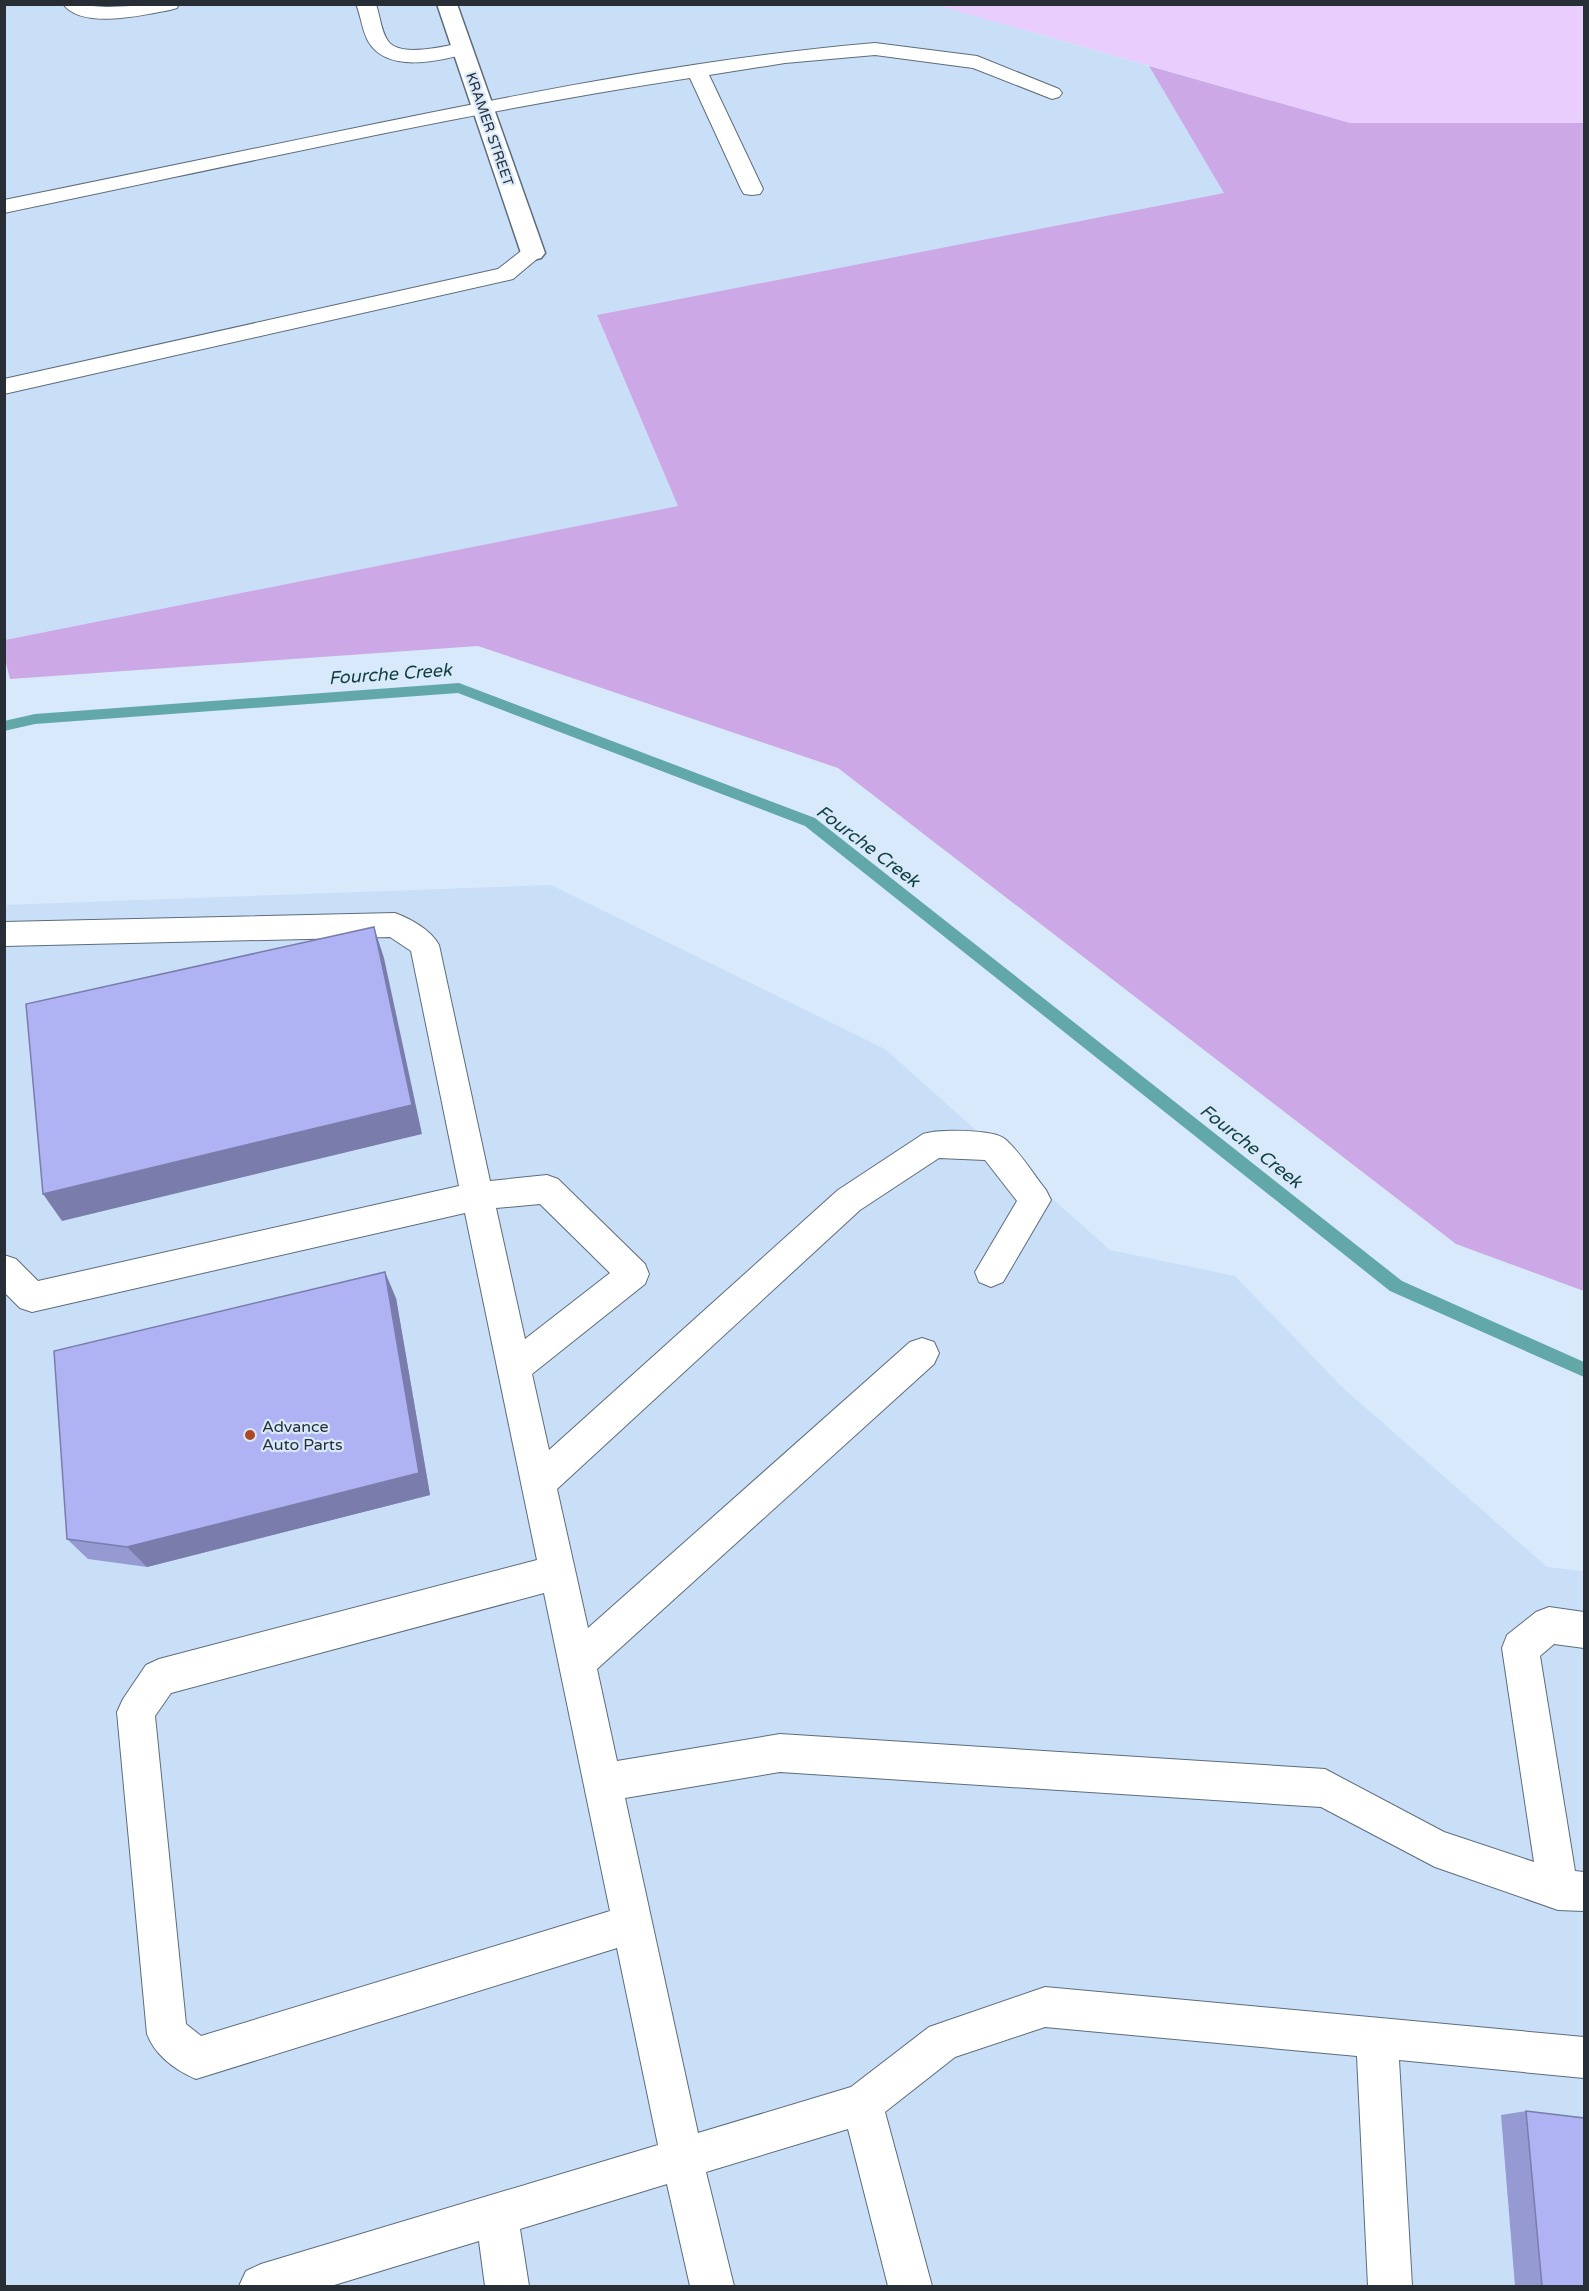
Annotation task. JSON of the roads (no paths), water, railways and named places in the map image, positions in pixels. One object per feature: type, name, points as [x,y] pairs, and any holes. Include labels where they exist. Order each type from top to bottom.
[{"type":"street","name":"KRAMER STREET","points":[[447,4],[533,254]]},
{"type":"lane","points":[[72,4],[81,10],[106,14],[170,4]]},
{"type":"lane","points":[[366,4],[378,42],[385,49],[412,56],[462,49]]},
{"type":"lane","points":[[4,207],[482,108],[602,85],[785,57],[875,49],[977,62],[1052,93]]},
{"type":"lane","points":[[697,71],[752,189]]},
{"type":"lane","points":[[4,387],[505,274],[533,254]]},
{"type":"lane","points":[[4,934],[395,925],[424,945],[682,2158],[712,2286]]},
{"type":"lane","points":[[538,1483],[849,1200],[934,1144],[993,1148],[1035,1200],[991,1272]]},
{"type":"lane","points":[[4,1269],[32,1297],[477,1196],[547,1189],[633,1274],[514,1368]]},
{"type":"lane","points":[[577,1662],[922,1353]]},
{"type":"lane","points":[[557,1572],[159,1678],[136,1712],[167,2034],[196,2058],[632,1924]]},
{"type":"lane","points":[[602,1783],[780,1753],[1325,1788],[1435,1848],[1571,1890],[1520,1648],[1549,1625],[1584,1630]]},
{"type":"lane","points":[[273,2283],[862,2104],[943,2041],[1045,2007],[1584,2057]]},
{"type":"lane","points":[[1377,2038],[1390,2286]]},
{"type":"lane","points":[[862,2104],[910,2286]]},
{"type":"lane","points":[[496,2215],[507,2286]]},
{"type":"waterway","name":"Fourche Creek","points":[[4,726],[35,719],[459,688],[810,822],[1396,1286],[1584,1370]]},
{"type":"place","name":"Advance Auto Parts","points":[[250,1435]]}]
